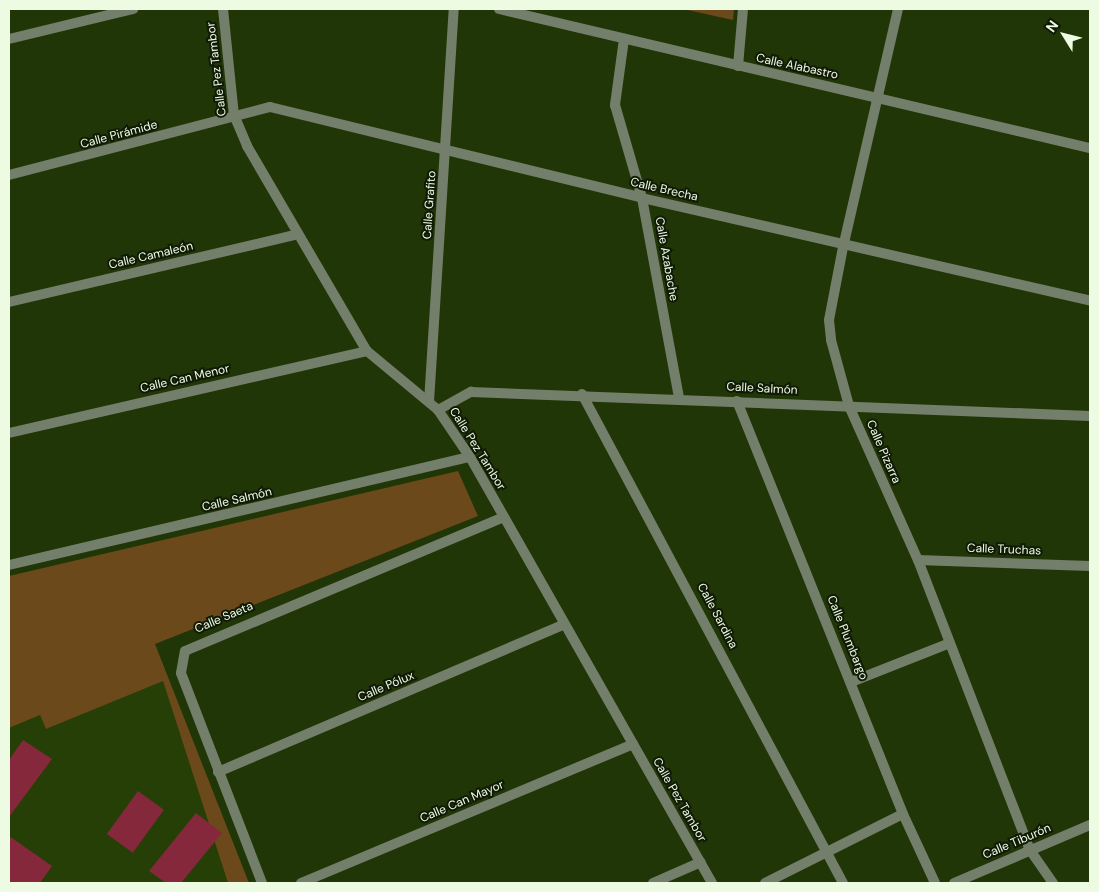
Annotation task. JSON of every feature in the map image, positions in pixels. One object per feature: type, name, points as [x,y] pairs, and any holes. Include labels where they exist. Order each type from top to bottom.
[{"type":"street","points":[[9,39],[133,9]]},
{"type":"street","name":"Calle Pez Tambor","points":[[223,9],[234,115],[298,234],[367,351],[438,410],[470,457],[563,625],[712,883]]},
{"type":"street","name":"Calle Grafito","points":[[429,402],[454,9]]},
{"type":"street","name":"Calle Alabastro","points":[[499,9],[624,40],[1090,148]]},
{"type":"street","points":[[738,66],[743,9]]},
{"type":"street","name":"Calle Pizarra","points":[[898,9],[876,97],[829,320],[849,406],[918,560],[1030,850],[1053,883]]},
{"type":"street","name":"Calle Azabache","points":[[624,40],[615,105],[642,198],[678,397]]},
{"type":"street","name":"Calle Brecha","points":[[234,115],[270,107],[446,147],[642,198],[844,242],[1090,301]]},
{"type":"street","name":"Calle Pirámide","points":[[9,175],[234,115]]},
{"type":"street","name":"Calle Camaleón","points":[[9,302],[298,234]]},
{"type":"street","name":"Calle Can Menor","points":[[9,432],[367,351]]},
{"type":"street","name":"Calle Salmón","points":[[438,410],[471,392],[678,397],[1090,416]]},
{"type":"street","name":"Calle Sardina","points":[[582,394],[830,850],[844,883]]},
{"type":"street","name":"Calle Plumbargo","points":[[737,401],[903,814],[935,883]]},
{"type":"street","name":"Calle Salmón","points":[[9,565],[470,457]]},
{"type":"street","name":"Calle Saeta","points":[[262,883],[181,673],[186,651],[503,517]]},
{"type":"street","name":"Calle Truchas","points":[[918,560],[1090,566]]},
{"type":"street","name":"Calle Pólux","points":[[218,772],[563,625]]},
{"type":"street","points":[[851,682],[950,643]]},
{"type":"street","name":"Calle Can Mayor","points":[[301,883],[315,881],[633,744]]},
{"type":"street","points":[[765,883],[903,814]]},
{"type":"street","name":"Calle Tiburón","points":[[954,883],[1090,825]]},
{"type":"street","points":[[653,883],[701,862]]},
{"type":"shaded area","points":[[683,9],[734,9],[733,20]]},
{"type":"shaded area","points":[[458,471],[478,516],[155,644],[249,883],[228,883],[163,681],[46,729],[40,715],[9,728],[9,576]]},
{"type":"shaded area","points":[[163,680],[228,883],[9,883],[9,728],[40,715],[46,729]]},
{"type":"building","points":[[23,740],[52,759],[9,817],[9,760]]},
{"type":"building","points":[[138,791],[164,810],[133,853],[107,834]]},
{"type":"building","points":[[196,813],[222,833],[181,883],[166,883],[149,871]]},
{"type":"building","points":[[9,836],[52,866],[40,883],[9,883]]}]
